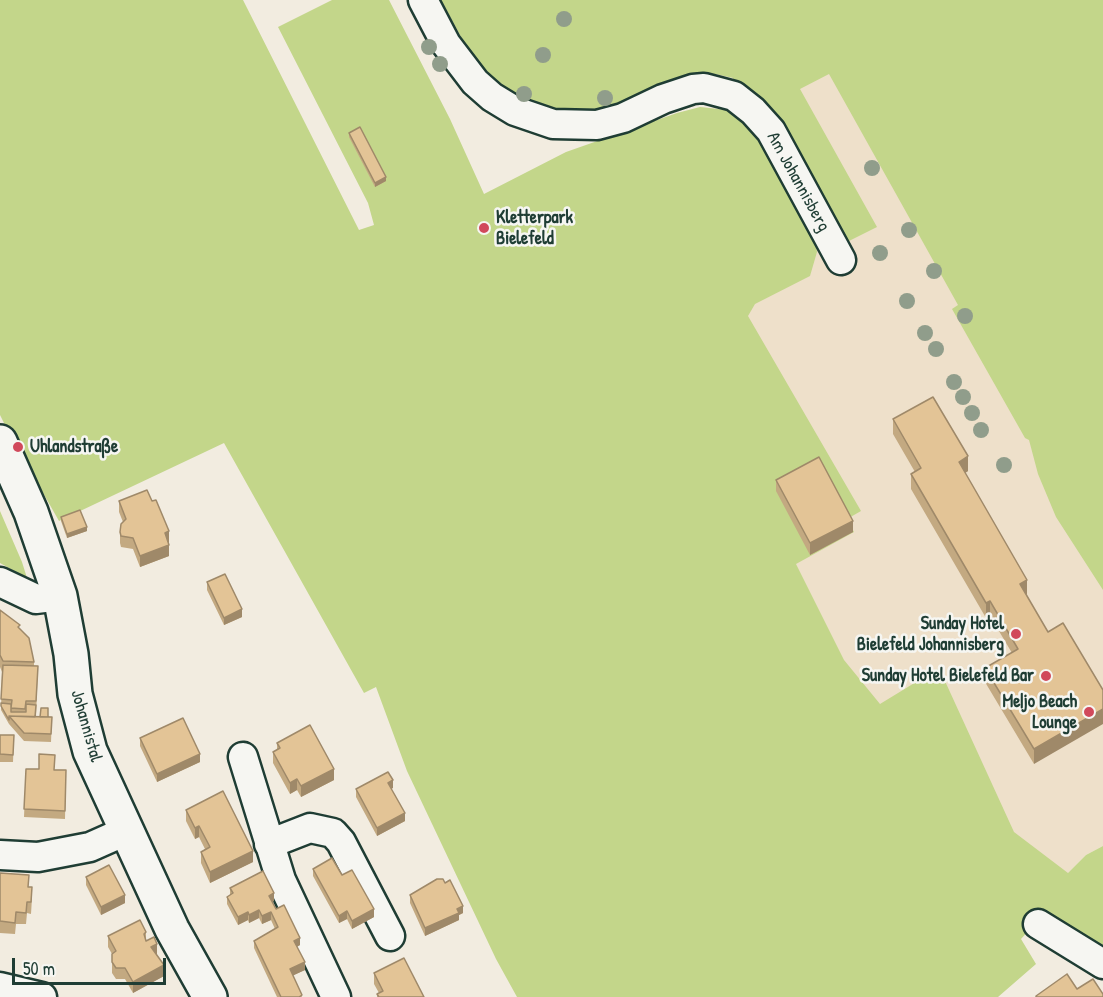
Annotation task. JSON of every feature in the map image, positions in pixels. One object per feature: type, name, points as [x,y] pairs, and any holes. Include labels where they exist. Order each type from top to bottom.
[{"type":"main road","name":"Johannistal","points":[[0,442],[31,512],[60,596],[81,724],[90,751],[172,929],[210,997]]},
{"type":"street","name":"Am Johannisberg","points":[[423,0],[446,44],[476,82],[492,97],[515,111],[553,124],[597,125],[623,118],[663,99],[693,89],[704,88],[734,96],[753,111],[771,131],[841,260]]},
{"type":"street","points":[[0,582],[36,599],[60,596]]},
{"type":"street","points":[[243,757],[281,880],[336,997]]},
{"type":"street","points":[[269,843],[310,828],[333,833],[341,842],[390,936]]},
{"type":"street","points":[[0,855],[38,857],[90,847],[126,831]]},
{"type":"street","points":[[1038,924],[1103,963]]},
{"type":"street","points":[[0,987],[42,997]]},
{"type":"shaded area","points":[[828,49],[1103,500],[1103,846],[1086,855],[1067,874],[896,796],[668,369],[700,107],[727,110],[744,118],[769,105]]},
{"type":"green space","points":[[0,0],[243,0],[359,230],[374,225],[368,203],[278,27],[332,0],[389,0],[450,119],[484,194],[566,152],[677,113],[700,107],[727,110],[744,118],[759,139],[815,239],[817,252],[810,276],[755,304],[748,316],[861,511],[847,519],[854,532],[796,564],[844,660],[880,704],[939,668],[1014,832],[1068,873],[1086,855],[1103,846],[1103,954],[1041,917],[1021,939],[1036,964],[998,997],[517,997],[496,959],[407,771],[376,687],[364,693],[224,443],[59,521],[9,433],[0,415]]},
{"type":"green space","points":[[441,0],[1103,0],[1103,590],[1056,517],[1038,474],[1029,440],[1025,438],[952,309],[958,305],[829,74],[800,89],[877,227],[847,242],[769,105],[745,87],[732,83],[733,78],[715,74],[689,74],[617,104],[593,110],[569,111],[523,101],[507,92],[475,63]]},
{"type":"green space","points":[[0,511],[22,562],[27,578],[0,563]]},
{"type":"building","points":[[360,127],[386,177],[375,183],[349,133]]},
{"type":"building","points":[[933,397],[968,456],[959,462],[1027,580],[1020,584],[1048,632],[1063,623],[1103,690],[1103,709],[1034,749],[985,668],[1018,649],[990,601],[986,603],[911,474],[921,468],[893,419]]},
{"type":"building","points":[[819,457],[853,521],[810,543],[776,480]]},
{"type":"building","points":[[147,490],[152,501],[156,500],[169,531],[165,533],[169,545],[140,556],[133,538],[121,536],[121,524],[126,519],[119,501]]},
{"type":"building","points":[[80,510],[87,527],[67,534],[61,517]]},
{"type":"building","points":[[225,574],[242,609],[224,618],[207,582]]},
{"type":"building","points":[[0,610],[20,625],[18,627],[29,638],[34,662],[3,661],[0,655]]},
{"type":"building","points":[[3,665],[38,666],[36,701],[26,701],[25,709],[11,708],[12,700],[1,699]]},
{"type":"building","points":[[1,703],[11,704],[11,712],[26,712],[26,704],[36,705],[35,717],[9,716],[9,720]]},
{"type":"building","points":[[41,708],[48,708],[48,717],[40,717]]},
{"type":"building","points":[[9,716],[52,717],[51,734],[24,733]]},
{"type":"building","points":[[183,718],[200,754],[157,774],[140,738]]},
{"type":"building","points":[[310,725],[334,769],[301,786],[297,779],[290,783],[273,752],[280,748],[277,743]]},
{"type":"building","points":[[0,735],[14,735],[13,755],[0,754]]},
{"type":"building","points":[[39,754],[55,755],[54,770],[66,770],[65,811],[24,809],[26,769],[39,769]]},
{"type":"building","points":[[388,772],[393,780],[388,783],[405,813],[377,828],[356,789]]},
{"type":"building","points":[[223,791],[253,851],[210,872],[201,852],[210,847],[199,826],[195,828],[186,810]]},
{"type":"building","points":[[332,858],[342,875],[352,870],[374,909],[352,921],[347,911],[339,916],[313,869]]},
{"type":"building","points":[[109,865],[125,895],[101,907],[86,877]]},
{"type":"building","points":[[263,871],[274,893],[269,896],[276,909],[284,905],[300,938],[294,941],[305,962],[290,969],[302,995],[299,997],[281,997],[254,941],[278,927],[271,912],[262,916],[259,910],[238,917],[227,897],[233,893],[230,888]]},
{"type":"building","points":[[0,873],[29,875],[28,887],[32,887],[31,902],[27,902],[26,913],[16,912],[15,923],[0,921]]},
{"type":"building","points":[[437,879],[443,879],[445,883],[450,880],[463,906],[457,909],[459,913],[425,928],[410,895]]},
{"type":"building","points":[[140,920],[146,932],[144,934],[146,941],[154,937],[157,944],[151,947],[164,965],[133,982],[125,968],[116,968],[112,962],[112,954],[116,951],[108,936]]},
{"type":"building","points":[[404,958],[424,997],[379,997],[377,994],[383,991],[374,973]]},
{"type":"building","points":[[1067,974],[1077,989],[1093,979],[1103,997],[1036,997]]},
{"type":"place","name":"Kletterpark Bielefeld","points":[[484,228]]},
{"type":"place","name":"Uhlandstraße","points":[[18,447]]},
{"type":"place","name":"Sunday Hotel Bielefeld Johannisberg","points":[[1016,634]]},
{"type":"place","name":"Sunday Hotel Bielefeld Bar","points":[[1046,676]]},
{"type":"place","name":"Me|jo Beach Lounge","points":[[1089,712]]}]
